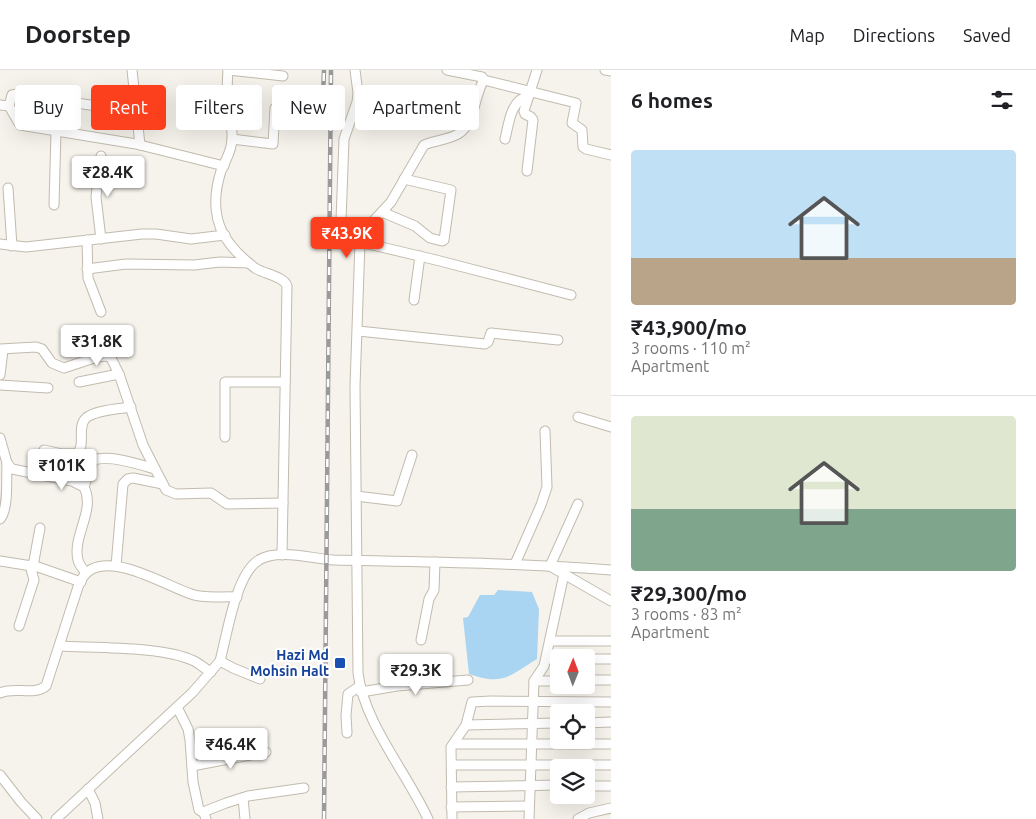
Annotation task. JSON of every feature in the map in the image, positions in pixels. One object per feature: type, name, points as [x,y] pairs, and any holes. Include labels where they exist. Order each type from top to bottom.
[{"type":"street","points":[[132,70],[133,85]]},
{"type":"street","points":[[282,554],[286,283],[256,268],[230,244],[216,214],[215,199],[232,139],[228,107],[228,70],[283,76]]},
{"type":"street","points":[[355,70],[358,93],[357,102],[344,139],[341,221],[345,227],[360,239],[571,295]]},
{"type":"street","points":[[447,70],[482,77],[484,80],[530,93],[576,103],[572,123],[582,130],[583,147],[611,155]]},
{"type":"street","points":[[527,171],[533,120],[524,113],[537,70]]},
{"type":"street","points":[[606,70],[611,72]]},
{"type":"street","points":[[428,819],[416,794],[385,742],[361,689],[358,673],[355,386],[360,239],[391,202],[424,146],[461,132],[468,122],[484,80]]},
{"type":"street","points":[[506,139],[512,112],[521,99],[530,93]]},
{"type":"street","points":[[91,105],[18,94],[12,95],[4,106],[20,125],[140,145],[224,166]]},
{"type":"street","points":[[138,130],[140,145]]},
{"type":"street","points":[[232,139],[273,144],[274,130]]},
{"type":"street","points":[[54,205],[56,131]]},
{"type":"street","points":[[101,156],[96,197],[101,239]]},
{"type":"street","points":[[382,212],[415,226],[430,238],[444,240],[451,190],[404,179]]},
{"type":"street","points":[[8,188],[12,246]]},
{"type":"street","points":[[0,244],[42,246],[156,234],[191,239],[225,235]]},
{"type":"street","points":[[87,240],[88,278],[101,312]]},
{"type":"street","points":[[414,300],[420,256]]},
{"type":"street","points":[[87,269],[126,264],[194,265],[220,262],[249,262]]},
{"type":"street","points":[[358,331],[485,344],[488,342],[491,333],[558,340]]},
{"type":"street","points":[[0,375],[1,349],[42,349],[52,363],[64,368],[97,357],[107,356],[114,362],[143,445],[166,490],[176,494],[211,494],[227,504],[283,503]]},
{"type":"street","points":[[79,382],[119,374]]},
{"type":"street","points":[[225,437],[225,382],[285,382]]},
{"type":"street","points":[[0,385],[48,388]]},
{"type":"street","points":[[44,450],[62,454],[76,454],[80,449],[84,420],[95,414],[131,407]]},
{"type":"street","points":[[578,417],[611,427]]},
{"type":"street","points":[[515,564],[547,487],[545,431]]},
{"type":"street","points":[[0,438],[7,464],[3,499],[5,512],[0,519]]},
{"type":"street","points":[[356,496],[396,501],[412,455]]},
{"type":"street","points":[[84,487],[93,461],[100,458],[155,469]]},
{"type":"street","points":[[7,464],[17,471],[72,481],[84,487],[88,499],[77,554],[79,563],[86,573]]},
{"type":"street","points":[[116,566],[123,484],[128,479],[133,478],[163,484]]},
{"type":"street","points":[[550,566],[578,504]]},
{"type":"street","points":[[19,626],[34,580],[31,565],[40,528]]},
{"type":"street","points":[[56,819],[177,707],[220,661],[240,585],[253,564],[260,559],[282,554],[326,559],[515,564],[611,570]]},
{"type":"street","points":[[0,561],[31,565],[80,582]]},
{"type":"street","points":[[421,640],[429,599],[434,590],[435,562]]},
{"type":"street","points":[[0,693],[14,689],[43,688],[48,681],[80,582],[91,569],[105,565],[116,566],[158,579],[195,595],[236,597]]},
{"type":"street","points":[[550,566],[611,601]]},
{"type":"street","points":[[529,819],[534,681],[543,668],[546,659],[564,574]]},
{"type":"street","points":[[550,641],[611,642]]},
{"type":"street","points":[[59,646],[171,654],[196,662],[210,672]]},
{"type":"street","points":[[595,659],[611,659]]},
{"type":"street","points":[[220,661],[260,679]]},
{"type":"street","points":[[347,733],[348,694],[361,689],[468,680]]},
{"type":"street","points":[[595,680],[611,680]]},
{"type":"street","points":[[534,681],[550,681]]},
{"type":"street","points":[[449,819],[451,807],[451,750],[466,725],[472,702],[611,702]]},
{"type":"street","points":[[177,707],[188,730],[198,808],[204,816],[226,803],[243,798],[304,788]]},
{"type":"street","points":[[595,723],[611,722]]},
{"type":"street","points":[[466,725],[550,723]]},
{"type":"street","points":[[454,744],[611,744]]},
{"type":"street","points":[[192,766],[266,752]]},
{"type":"street","points":[[452,765],[611,765]]},
{"type":"street","points":[[0,775],[20,802],[38,819]]},
{"type":"street","points":[[451,787],[550,785]]},
{"type":"street","points":[[595,786],[611,786]]},
{"type":"street","points":[[88,789],[95,803],[98,819]]},
{"type":"street","points":[[243,798],[245,819]]},
{"type":"street","points":[[451,807],[530,806]]},
{"type":"street","points":[[578,819],[589,813],[611,808]]},
{"type":"water","points":[[498,590],[532,592],[539,609],[537,659],[505,677],[490,679],[469,674],[463,618],[468,617],[480,595],[494,595]]},
{"type":"railway","points":[[323,85],[324,70]]},
{"type":"railway","points":[[324,819],[331,70]]},
{"type":"place","name":"Hazi Md Mohsin Halt","points":[[340,663]]}]
